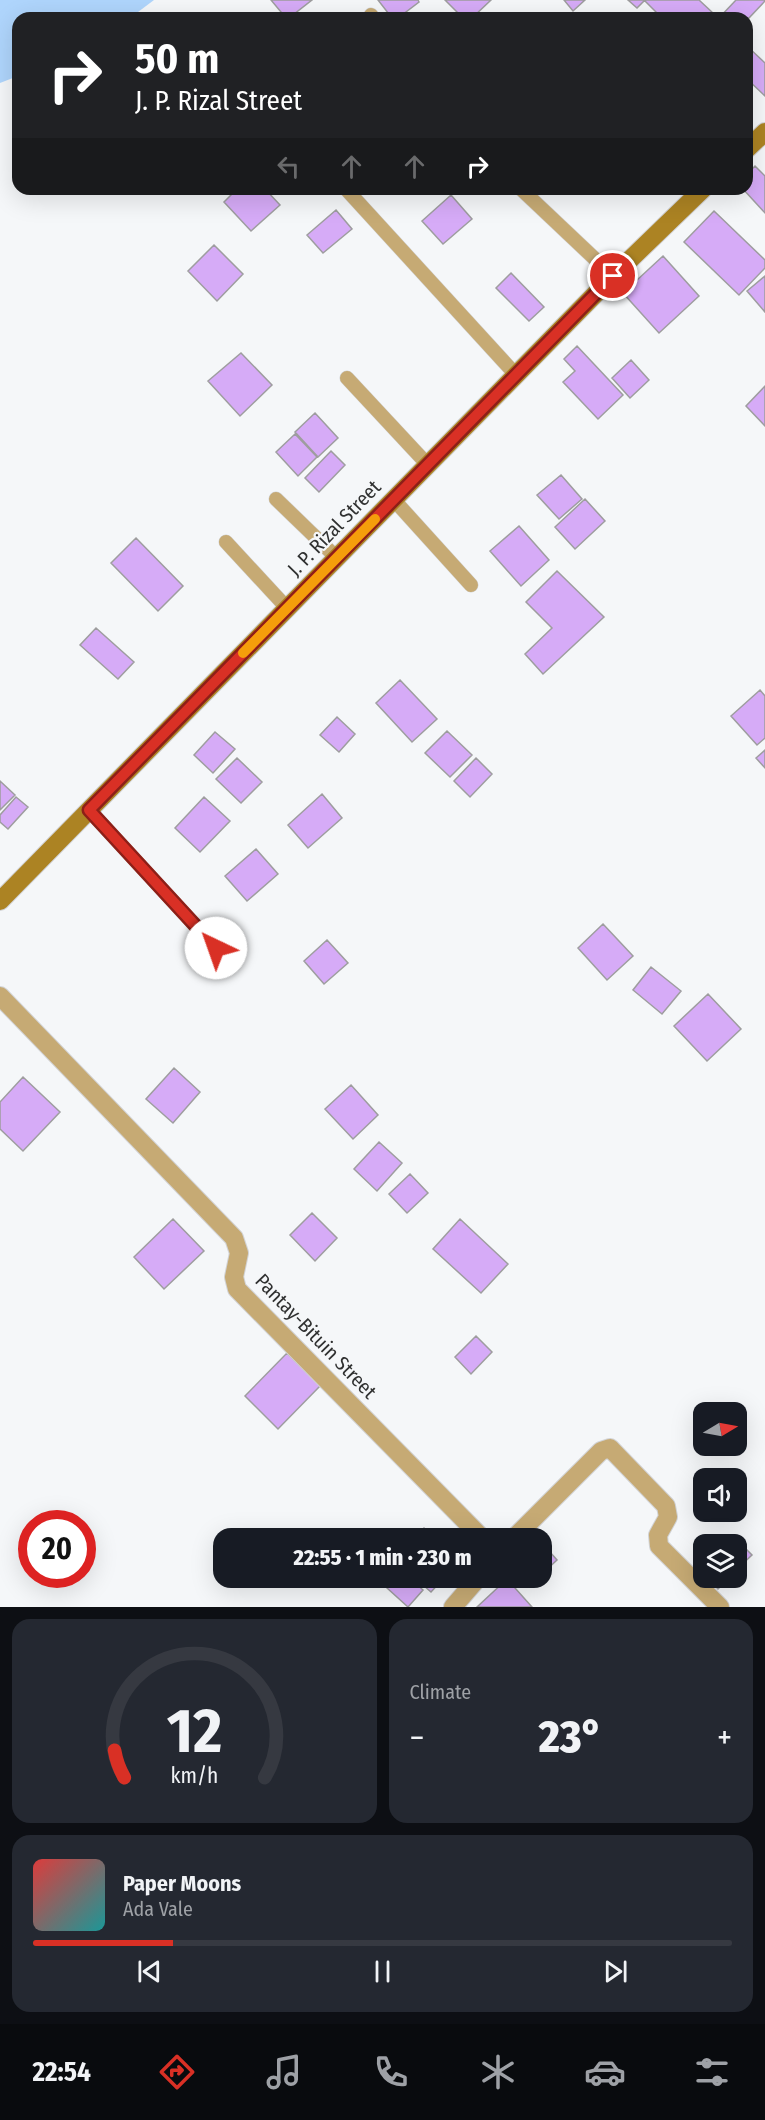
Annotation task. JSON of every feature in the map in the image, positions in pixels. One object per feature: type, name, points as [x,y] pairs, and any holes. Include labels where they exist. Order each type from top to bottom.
[{"type":"main road","points":[[753,143],[765,132]]},
{"type":"main road","name":"J. P. Rizal Street","points":[[0,901],[613,276],[697,195]]},
{"type":"street","name":"Pantay-Bituin Street","points":[[0,996],[234,1238],[239,1253],[234,1277],[237,1289],[472,1528]]},
{"type":"street","points":[[524,1528],[601,1450],[610,1448],[666,1506],[668,1516],[658,1535],[659,1546],[720,1607]]},
{"type":"street","points":[[453,1607],[469,1588]]},
{"type":"lane","points":[[351,195],[516,375]]},
{"type":"lane","points":[[527,195],[613,276]]},
{"type":"lane","points":[[347,378],[428,465]]},
{"type":"lane","points":[[276,499],[337,558]]},
{"type":"lane","points":[[394,500],[471,585]]},
{"type":"lane","points":[[226,542],[287,608]]},
{"type":"lane","points":[[89,810],[216,948]]},
{"type":"water","points":[[0,0],[154,0],[138,12],[12,12],[12,78],[0,83]]},
{"type":"building","points":[[271,0],[312,0],[297,12],[281,12]]},
{"type":"building","points":[[378,0],[418,0],[419,2],[406,12],[387,12]]},
{"type":"building","points":[[445,0],[491,0],[478,12],[457,12]]},
{"type":"building","points":[[564,0],[585,0],[573,11]]},
{"type":"building","points":[[628,0],[645,0],[637,8]]},
{"type":"building","points":[[699,0],[712,12],[656,12],[645,1]]},
{"type":"building","points":[[736,0],[765,0],[753,14],[725,12]]},
{"type":"building","points":[[753,52],[765,63],[765,96],[753,85]]},
{"type":"building","points":[[755,166],[765,176],[765,213],[748,195],[753,195],[753,168]]},
{"type":"building","points":[[231,195],[271,195],[280,205],[251,231],[224,202]]},
{"type":"building","points":[[451,195],[472,219],[443,244],[422,221]]},
{"type":"building","points":[[336,210],[352,229],[323,253],[307,235]]},
{"type":"building","points":[[714,211],[765,260],[765,268],[739,295],[684,242]]},
{"type":"building","points":[[214,245],[243,274],[217,301],[188,271]]},
{"type":"building","points":[[663,256],[699,296],[659,333],[623,293]]},
{"type":"building","points":[[511,273],[544,307],[529,321],[496,288]]},
{"type":"building","points":[[765,276],[765,312],[747,291]]},
{"type":"building","points":[[577,346],[623,395],[598,419],[563,382],[575,371],[564,359]]},
{"type":"building","points":[[241,353],[272,385],[240,416],[208,381]]},
{"type":"building","points":[[631,360],[649,380],[630,398],[612,378]]},
{"type":"building","points":[[765,386],[765,426],[746,406]]},
{"type":"building","points":[[315,413],[338,438],[318,457],[295,432]]},
{"type":"building","points":[[295,434],[317,457],[298,476],[276,452]]},
{"type":"building","points":[[331,451],[345,465],[319,492],[305,478]]},
{"type":"building","points":[[561,475],[582,499],[559,519],[537,495]]},
{"type":"building","points":[[585,499],[605,521],[575,549],[555,527]]},
{"type":"building","points":[[519,526],[549,560],[521,586],[490,551]]},
{"type":"building","points":[[136,538],[183,586],[158,611],[111,563]]},
{"type":"building","points":[[557,571],[604,617],[543,674],[525,654],[552,628],[526,602]]},
{"type":"building","points":[[96,628],[134,662],[118,679],[80,645]]},
{"type":"building","points":[[400,680],[437,719],[412,742],[376,703]]},
{"type":"building","points":[[760,690],[765,696],[765,738],[757,745],[731,716]]},
{"type":"building","points":[[337,717],[355,734],[339,752],[320,735]]},
{"type":"building","points":[[447,731],[472,755],[450,777],[425,753]]},
{"type":"building","points":[[215,732],[235,749],[213,773],[194,755]]},
{"type":"building","points":[[765,750],[765,768],[756,758]]},
{"type":"building","points":[[237,758],[262,782],[241,803],[216,779]]},
{"type":"building","points":[[476,758],[492,774],[470,797],[454,781]]},
{"type":"building","points":[[0,781],[15,795],[0,810]]},
{"type":"building","points":[[322,794],[342,818],[308,848],[288,825]]},
{"type":"building","points":[[16,797],[28,807],[8,829],[0,822],[0,815]]},
{"type":"building","points":[[204,797],[230,821],[200,852],[175,828]]},
{"type":"building","points":[[256,849],[278,874],[247,901],[225,876]]},
{"type":"building","points":[[603,924],[633,956],[607,980],[578,948]]},
{"type":"building","points":[[327,940],[348,963],[324,984],[304,961]]},
{"type":"building","points":[[651,967],[681,991],[662,1014],[633,990]]},
{"type":"building","points":[[708,994],[741,1029],[707,1061],[674,1026]]},
{"type":"building","points":[[174,1068],[200,1092],[173,1123],[146,1099]]},
{"type":"building","points":[[23,1077],[60,1112],[23,1151],[0,1129],[0,1102]]},
{"type":"building","points":[[351,1085],[378,1115],[353,1139],[325,1109]]},
{"type":"building","points":[[379,1142],[402,1163],[377,1191],[354,1169]]},
{"type":"building","points":[[410,1174],[428,1193],[407,1213],[389,1194]]},
{"type":"building","points":[[312,1213],[337,1238],[315,1261],[290,1235]]},
{"type":"building","points":[[173,1219],[204,1251],[164,1289],[134,1257]]},
{"type":"building","points":[[460,1219],[508,1264],[481,1293],[433,1249]]},
{"type":"building","points":[[476,1336],[492,1352],[471,1374],[455,1357]]},
{"type":"building","points":[[287,1353],[320,1386],[278,1429],[245,1396]]},
{"type":"building","points":[[747,1550],[752,1555],[747,1560]]},
{"type":"building","points":[[552,1554],[557,1560],[552,1565]]},
{"type":"building","points":[[387,1588],[421,1588],[423,1590],[408,1607]]},
{"type":"building","points":[[497,1588],[515,1588],[532,1607],[477,1607]]},
{"type":"slow traffic","points":[[243,653],[375,519]]},
{"type":"route","points":[[216,948],[89,810],[613,276]]}]
